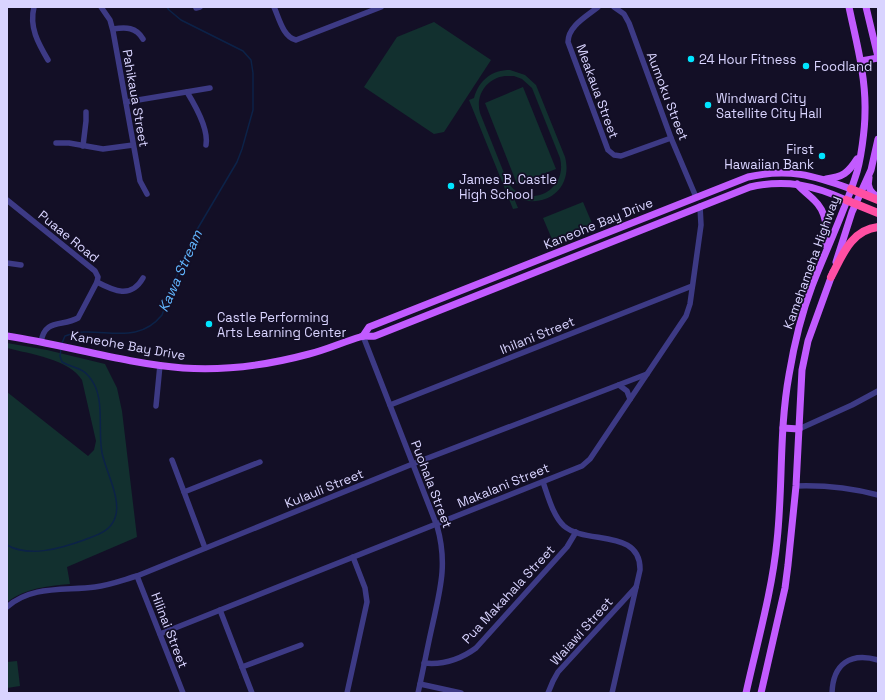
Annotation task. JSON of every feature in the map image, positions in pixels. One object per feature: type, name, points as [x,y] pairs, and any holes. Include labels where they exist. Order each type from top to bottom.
[{"type":"highway","points":[[850,189],[878,200]]},
{"type":"highway","points":[[846,200],[878,213]]},
{"type":"highway","points":[[831,277],[850,241],[862,231],[878,227]]},
{"type":"main road","name":"Kamehameha Highway","points":[[746,693],[772,574],[778,527],[786,387],[794,346],[812,288],[856,177],[860,156],[865,112],[860,61],[849,7]]},
{"type":"main road","points":[[860,61],[878,58],[866,7]]},
{"type":"main road","points":[[878,139],[868,184],[871,191],[878,197]]},
{"type":"main road","points":[[824,179],[835,178],[844,174],[860,156]]},
{"type":"main road","name":"Kamehameha Highway","points":[[761,693],[786,579],[796,486],[804,356],[855,204],[871,170]]},
{"type":"main road","name":"Kaneohe Bay Drive","points":[[363,336],[369,327],[739,180],[766,173],[794,173],[824,179],[850,189]]},
{"type":"main road","name":"Kaneohe Bay Drive","points":[[7,336],[111,357],[182,368],[214,368],[263,364],[310,354],[363,336],[375,336],[700,206],[758,185],[775,183],[797,184],[819,189],[846,200]]},
{"type":"main road","points":[[797,184],[816,202],[823,212],[827,228],[826,251]]},
{"type":"main road","points":[[696,197],[700,206]]},
{"type":"main road","points":[[812,288],[826,293]]},
{"type":"main road","points":[[431,302],[435,312]]},
{"type":"main road","points":[[783,428],[799,428]]},
{"type":"main road","points":[[772,574],[786,579]]},
{"type":"street","points":[[34,7],[32,22],[34,33],[48,60]]},
{"type":"street","name":"Pahikaua Street","points":[[102,7],[113,28],[140,181],[147,194]]},
{"type":"street","points":[[274,7],[286,34],[290,38],[296,40],[381,7]]},
{"type":"street","name":"Meakaua Street","points":[[598,7],[572,29],[569,34],[568,42],[608,150],[612,154],[621,156],[672,138]]},
{"type":"street","name":"Aumoku Street","points":[[614,7],[624,14],[629,23],[696,197]]},
{"type":"street","points":[[113,28],[132,28],[139,33],[143,40]]},
{"type":"street","points":[[126,102],[210,88]]},
{"type":"street","points":[[187,92],[196,107],[206,132],[206,145]]},
{"type":"street","points":[[83,146],[86,112]]},
{"type":"street","points":[[56,144],[68,143],[98,149],[133,145]]},
{"type":"street","name":"Puaae Road","points":[[7,200],[94,271],[98,277],[97,282],[78,318],[48,327],[42,334],[41,342]]},
{"type":"street","name":"Makalani Street","points":[[160,634],[543,482],[577,468],[590,459],[686,316],[690,304],[701,225],[700,206]]},
{"type":"street","points":[[7,263],[21,265]]},
{"type":"street","points":[[97,282],[111,290],[123,292],[135,288],[143,278]]},
{"type":"street","name":"Ihilani Street","points":[[390,405],[692,286]]},
{"type":"street","name":"Puohala Street","points":[[363,336],[436,524],[442,545],[443,570],[441,586],[418,693]]},
{"type":"street","points":[[156,406],[160,365]]},
{"type":"street","name":"Kulauli Street","points":[[7,607],[22,596],[35,592],[103,586],[137,576],[413,464],[648,374]]},
{"type":"street","points":[[619,384],[627,391],[630,399]]},
{"type":"street","points":[[799,428],[852,405],[878,391]]},
{"type":"street","points":[[172,460],[205,548]]},
{"type":"street","points":[[184,492],[260,462]]},
{"type":"street","points":[[543,482],[558,520],[565,527],[576,532],[620,542],[631,548],[637,554],[640,562],[640,570],[612,693]]},
{"type":"street","points":[[796,486],[834,486],[878,495]]},
{"type":"street","name":"Pua Makahala Street","points":[[424,663],[443,663],[463,656],[476,648],[567,547],[576,532]]},
{"type":"street","points":[[347,693],[367,602],[365,588],[353,557]]},
{"type":"street","name":"Hilinai Street","points":[[137,576],[183,693]]},
{"type":"street","name":"Waiawi Street","points":[[548,693],[558,672],[636,587]]},
{"type":"street","points":[[220,610],[252,693]]},
{"type":"street","points":[[242,667],[301,644]]},
{"type":"street","points":[[832,693],[835,675],[844,664],[852,659],[860,657],[878,660]]},
{"type":"street","points":[[420,684],[461,693]]},
{"type":"green space","points":[[434,22],[491,60],[444,132],[434,134],[364,87],[397,37]]},
{"type":"green space","points":[[503,70],[510,70],[525,75],[536,85],[565,157],[567,169],[565,179],[560,188],[553,195],[545,199],[535,201],[524,200],[513,196],[518,208],[513,209],[469,100],[474,98],[479,86],[487,77]],"holes":[[[514,76],[522,79],[532,88],[560,158],[561,171],[557,181],[551,189],[542,194],[532,196],[522,194],[513,188],[506,178],[480,113],[479,100],[484,88],[499,77]]]},
{"type":"green space","points":[[523,87],[556,169],[517,184],[485,103]]},
{"type":"green space","points":[[583,202],[594,228],[554,244],[543,218]]},
{"type":"green space","points":[[7,343],[47,350],[105,364],[117,388],[122,411],[137,537],[67,567],[70,584],[45,587],[29,591],[14,597],[7,602],[7,392],[88,456],[94,450],[96,441],[82,380],[76,373],[59,362],[48,358],[7,348]]},
{"type":"green space","points":[[17,661],[20,686],[7,688],[7,662]]},
{"type":"waterway","name":"Kawa Stream","points":[[62,343],[65,336],[78,332],[135,332],[145,329],[162,315],[195,233],[237,162],[242,149],[253,110],[253,73],[251,60],[243,51],[181,20],[167,7]]},
{"type":"waterway","name":"Kawa Stream","points":[[7,545],[25,551],[56,549],[106,530],[113,523],[117,511],[113,486],[102,453],[100,436],[100,408],[97,391],[87,374],[80,369],[62,362],[60,356],[61,349]]},
{"type":"place","name":"24 Hour Fitness","points":[[691,59]]},
{"type":"place","name":"Foodland","points":[[806,66]]},
{"type":"place","name":"Windward City Satellite City Hall","points":[[708,105]]},
{"type":"place","name":"First Hawaiian Bank","points":[[822,156]]},
{"type":"place","name":"James B. Castle High School","points":[[451,186]]},
{"type":"place","name":"Castle Performing Arts Learning Center","points":[[209,324]]}]
